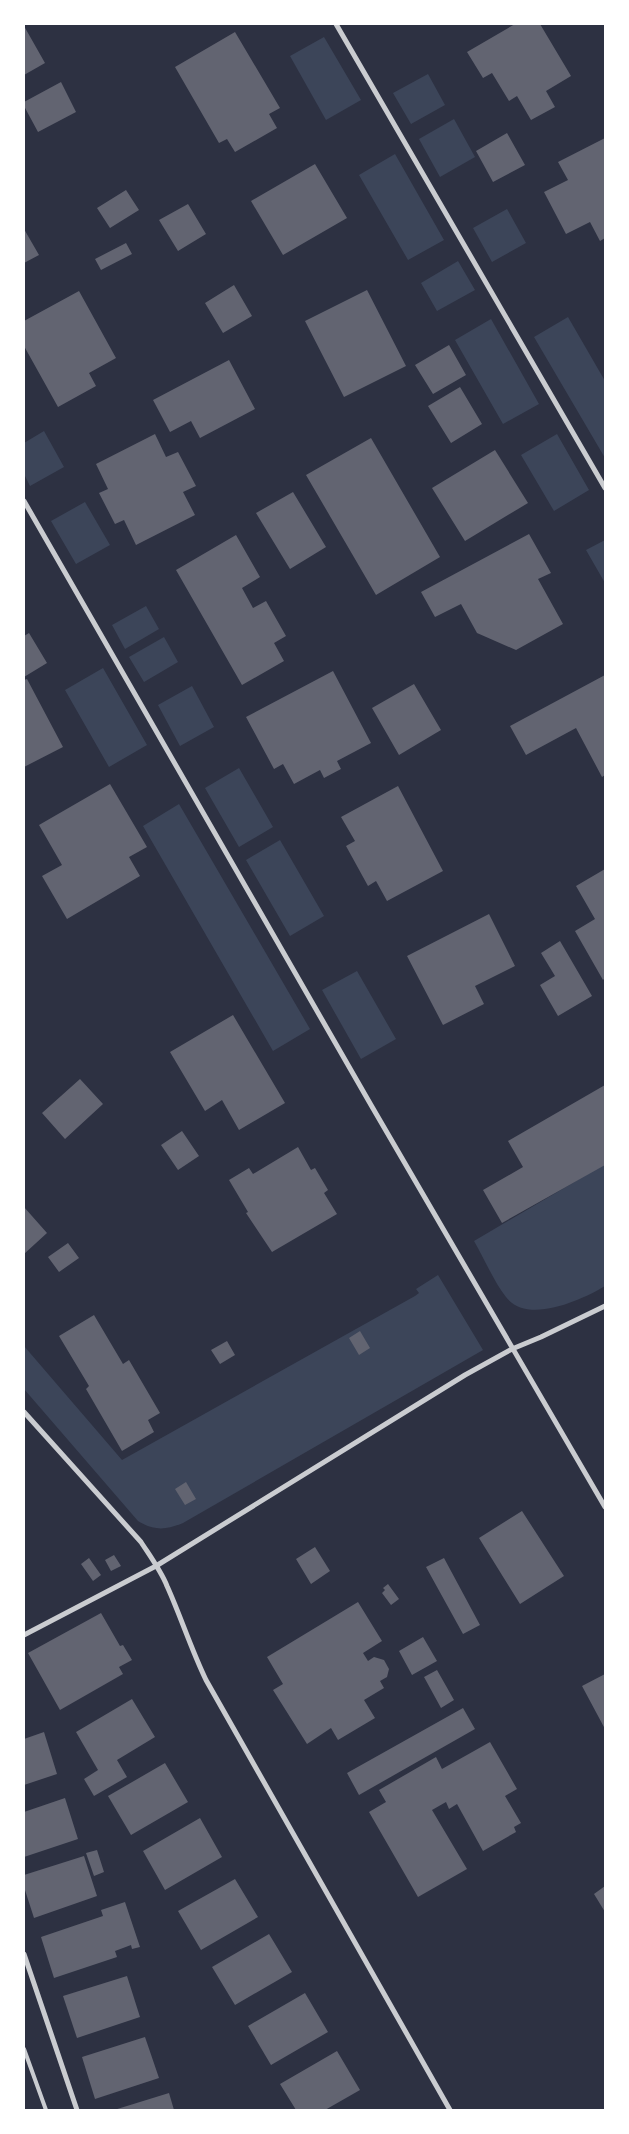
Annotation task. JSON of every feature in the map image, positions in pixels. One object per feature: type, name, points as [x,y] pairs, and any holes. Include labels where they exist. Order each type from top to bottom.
[{"type":"street","points":[[336,24],[605,488]]},
{"type":"street","points":[[24,501],[512,1349],[605,1507]]},
{"type":"street","points":[[24,1635],[156,1566],[465,1375],[512,1349],[605,1306]]},
{"type":"street","points":[[24,1412],[141,1542],[156,1566],[167,1585],[191,1649],[206,1680],[450,2110]]},
{"type":"street","points":[[24,1954],[77,2110]]},
{"type":"lane","points":[[24,2049],[46,2110]]},
{"type":"shaded area","points":[[324,37],[361,100],[326,120],[290,56]]},
{"type":"shaded area","points":[[428,74],[445,105],[411,124],[393,93]]},
{"type":"shaded area","points":[[454,119],[475,157],[440,177],[419,139]]},
{"type":"shaded area","points":[[395,154],[444,240],[408,260],[359,175]]},
{"type":"shaded area","points":[[507,209],[526,243],[492,262],[473,228]]},
{"type":"shaded area","points":[[458,261],[475,290],[437,311],[421,283]]},
{"type":"shaded area","points":[[568,317],[605,381],[605,458],[534,337]]},
{"type":"shaded area","points":[[491,319],[539,404],[503,424],[455,340]]},
{"type":"shaded area","points":[[44,431],[64,467],[30,486],[24,474],[24,443]]},
{"type":"shaded area","points":[[557,434],[589,490],[554,511],[521,455]]},
{"type":"shaded area","points":[[85,502],[110,545],[76,564],[51,521]]},
{"type":"shaded area","points":[[605,540],[605,583],[586,550]]},
{"type":"shaded area","points":[[146,606],[159,629],[125,649],[112,625]]},
{"type":"shaded area","points":[[164,637],[178,662],[144,682],[129,657]]},
{"type":"shaded area","points":[[103,668],[147,745],[109,767],[65,690]]},
{"type":"shaded area","points":[[192,686],[214,727],[180,746],[158,705]]},
{"type":"shaded area","points":[[239,768],[273,827],[239,847],[205,788]]},
{"type":"shaded area","points":[[179,804],[310,1029],[273,1051],[143,826]]},
{"type":"shaded area","points":[[280,840],[324,916],[290,936],[246,860]]},
{"type":"shaded area","points":[[357,971],[396,1039],[361,1059],[322,990]]},
{"type":"shaded area","points":[[605,1164],[605,1286],[583,1298],[555,1307],[540,1310],[527,1309],[515,1305],[506,1297],[493,1277],[474,1241]]},
{"type":"shaded area","points":[[438,1275],[483,1350],[183,1523],[171,1527],[149,1527],[138,1521],[24,1389],[24,1346],[122,1460],[415,1296],[419,1293],[416,1289]]},
{"type":"building","points":[[515,24],[540,24],[571,76],[546,91],[555,107],[531,120],[517,96],[509,101],[492,73],[483,78],[467,52]]},
{"type":"building","points":[[24,26],[45,63],[24,75]]},
{"type":"building","points":[[235,32],[280,108],[269,114],[277,128],[235,152],[227,139],[219,143],[175,67]]},
{"type":"building","points":[[61,82],[76,112],[38,132],[24,106],[24,102]]},
{"type":"building","points":[[507,133],[525,165],[493,182],[476,151]]},
{"type":"building","points":[[605,138],[605,238],[600,241],[590,222],[566,234],[544,192],[568,180],[558,162]]},
{"type":"building","points":[[315,164],[347,218],[283,255],[251,201]]},
{"type":"building","points":[[126,190],[139,210],[110,228],[97,208]]},
{"type":"building","points":[[188,204],[206,234],[178,251],[159,220]]},
{"type":"building","points":[[24,229],[39,255],[24,263]]},
{"type":"building","points":[[126,243],[132,254],[101,270],[95,259]]},
{"type":"building","points":[[234,285],[252,316],[223,333],[205,303]]},
{"type":"building","points":[[367,290],[406,366],[344,397],[305,321]]},
{"type":"building","points":[[79,291],[116,358],[89,373],[96,386],[58,407],[24,346],[24,321]]},
{"type":"building","points":[[449,345],[466,375],[433,394],[415,365]]},
{"type":"building","points":[[229,360],[255,409],[200,438],[191,421],[170,432],[153,400]]},
{"type":"building","points":[[460,387],[482,424],[451,443],[428,406]]},
{"type":"building","points":[[155,434],[166,457],[178,452],[196,486],[183,492],[195,515],[136,545],[124,520],[115,524],[99,493],[108,489],[96,464]]},
{"type":"building","points":[[371,438],[440,557],[376,595],[306,475]]},
{"type":"building","points":[[495,450],[528,503],[465,541],[432,488]]},
{"type":"building","points":[[293,492],[326,547],[290,569],[256,513]]},
{"type":"building","points":[[529,534],[551,573],[538,579],[563,624],[516,650],[477,633],[461,604],[435,617],[421,592]]},
{"type":"building","points":[[236,535],[260,577],[242,588],[253,608],[266,601],[286,636],[274,643],[284,661],[242,685],[176,570]]},
{"type":"building","points":[[29,633],[47,663],[24,677],[24,636]]},
{"type":"building","points":[[333,671],[371,743],[337,761],[341,769],[324,778],[320,770],[294,784],[283,764],[274,769],[246,717]]},
{"type":"building","points":[[605,675],[605,775],[602,777],[576,728],[526,755],[510,726]]},
{"type":"building","points":[[27,679],[63,747],[24,767],[24,680]]},
{"type":"building","points":[[414,684],[441,730],[399,755],[372,708]]},
{"type":"building","points":[[110,784],[147,847],[129,857],[140,876],[67,919],[42,876],[62,865],[39,825]]},
{"type":"building","points":[[398,786],[443,871],[387,901],[376,881],[368,886],[346,846],[355,841],[341,817]]},
{"type":"building","points":[[605,869],[605,978],[603,980],[575,931],[595,919],[576,886]]},
{"type":"building","points":[[489,914],[515,966],[475,986],[484,1004],[443,1025],[407,956]]},
{"type":"building","points":[[560,941],[592,996],[558,1016],[540,985],[555,976],[541,953]]},
{"type":"building","points":[[233,1015],[285,1103],[239,1130],[222,1100],[205,1111],[170,1052]]},
{"type":"building","points":[[80,1079],[103,1104],[65,1139],[42,1113]]},
{"type":"building","points":[[605,1085],[605,1165],[502,1223],[483,1190],[523,1167],[508,1141]]},
{"type":"building","points":[[182,1131],[199,1156],[178,1170],[161,1145]]},
{"type":"building","points":[[298,1147],[311,1170],[315,1168],[328,1190],[324,1193],[337,1214],[272,1252],[246,1213],[248,1212],[229,1180],[249,1168],[253,1174]]},
{"type":"building","points":[[24,1207],[47,1233],[24,1254]]},
{"type":"building","points":[[68,1243],[79,1258],[59,1272],[48,1257]]},
{"type":"building","points":[[94,1315],[123,1364],[129,1360],[160,1413],[148,1420],[154,1432],[122,1451],[86,1389],[89,1386],[59,1336]]},
{"type":"building","points":[[360,1331],[370,1348],[359,1355],[349,1338]]},
{"type":"building","points":[[227,1341],[235,1355],[220,1364],[211,1350]]},
{"type":"building","points":[[186,1482],[196,1499],[185,1505],[175,1489]]},
{"type":"building","points":[[522,1511],[564,1576],[520,1604],[479,1538]]},
{"type":"building","points":[[315,1547],[330,1571],[311,1584],[296,1559]]},
{"type":"building","points":[[114,1555],[121,1566],[111,1571],[105,1560]]},
{"type":"building","points":[[89,1558],[101,1575],[93,1581],[81,1564]]},
{"type":"building","points":[[444,1558],[480,1625],[463,1634],[426,1567]]},
{"type":"building","points":[[388,1584],[399,1599],[391,1605],[382,1593],[385,1590],[383,1588]]},
{"type":"building","points":[[358,1602],[382,1641],[363,1653],[368,1661],[374,1657],[384,1660],[389,1669],[387,1677],[380,1681],[384,1688],[364,1700],[375,1718],[338,1740],[331,1728],[307,1744],[273,1690],[283,1684],[267,1657]]},
{"type":"building","points":[[101,1613],[120,1646],[123,1645],[132,1660],[119,1667],[123,1674],[60,1710],[28,1653]]},
{"type":"building","points":[[423,1637],[437,1661],[412,1675],[399,1651]]},
{"type":"building","points":[[437,1670],[454,1700],[441,1708],[424,1677]]},
{"type":"building","points":[[605,1674],[605,1729],[582,1686]]},
{"type":"building","points":[[132,1699],[155,1737],[117,1760],[127,1777],[94,1796],[84,1779],[98,1770],[76,1732]]},
{"type":"building","points":[[463,1708],[475,1729],[359,1795],[347,1773]]},
{"type":"building","points":[[44,1732],[57,1774],[24,1785],[24,1739]]},
{"type":"building","points":[[490,1742],[517,1789],[505,1796],[521,1823],[514,1827],[516,1832],[483,1851],[457,1804],[449,1809],[446,1802],[432,1810],[467,1869],[418,1897],[369,1812],[386,1802],[379,1790],[436,1757],[442,1769]]},
{"type":"building","points":[[165,1763],[188,1802],[131,1835],[108,1796]]},
{"type":"building","points":[[65,1798],[78,1839],[24,1857],[24,1812]]},
{"type":"building","points":[[200,1818],[222,1857],[165,1890],[143,1851]]},
{"type":"building","points":[[97,1850],[104,1872],[94,1876],[86,1853]]},
{"type":"building","points":[[84,1856],[97,1896],[34,1918],[24,1887],[24,1875]]},
{"type":"building","points":[[235,1879],[258,1917],[201,1950],[178,1911]]},
{"type":"building","points":[[605,1886],[605,1912],[594,1894]]},
{"type":"building","points":[[125,1902],[140,1947],[132,1949],[131,1945],[115,1951],[117,1957],[54,1978],[41,1937],[103,1916],[101,1910]]},
{"type":"building","points":[[269,1934],[292,1972],[235,2005],[212,1967]]},
{"type":"building","points":[[127,1976],[140,2017],[77,2038],[63,1996]]},
{"type":"building","points":[[305,1993],[328,2032],[271,2065],[248,2026]]},
{"type":"building","points":[[145,2037],[159,2078],[95,2099],[82,2057]]},
{"type":"building","points":[[337,2051],[360,2090],[325,2110],[296,2110],[280,2084]]},
{"type":"building","points":[[169,2093],[174,2110],[114,2110]]}]
